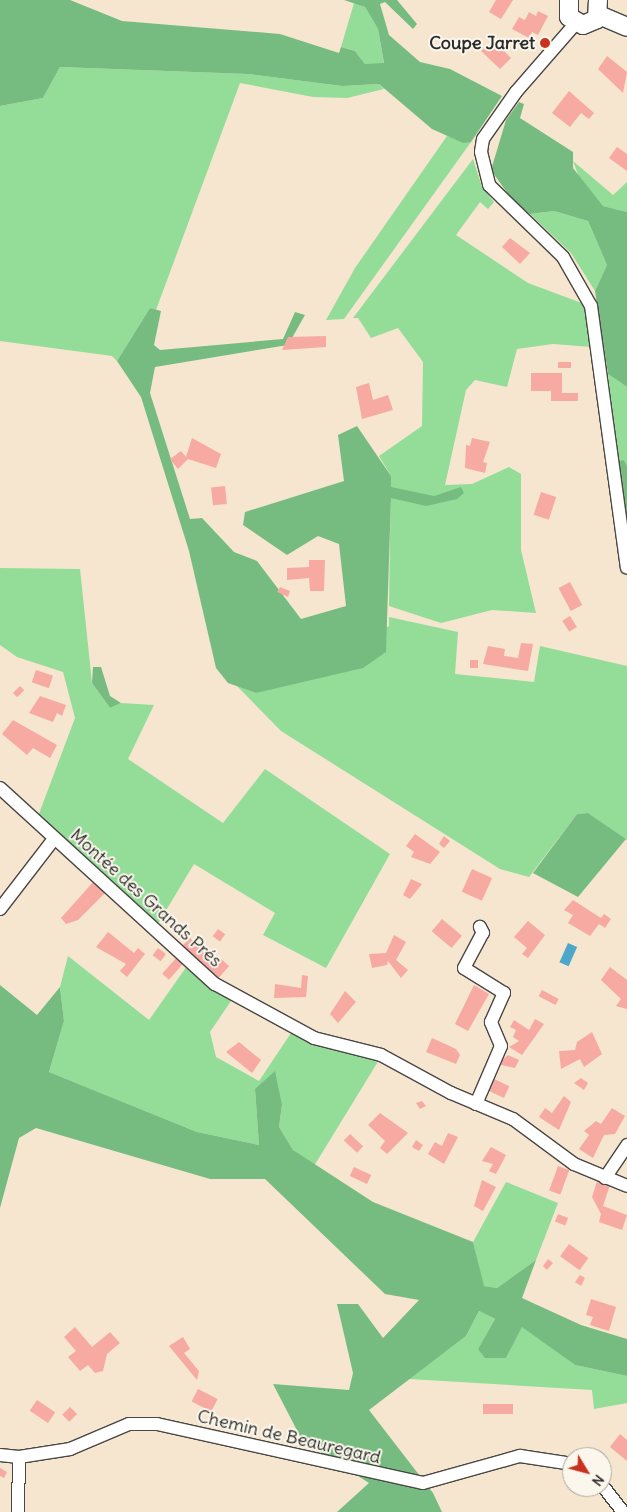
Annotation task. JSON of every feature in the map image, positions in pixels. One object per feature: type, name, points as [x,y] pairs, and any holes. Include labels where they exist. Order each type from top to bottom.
[{"type":"main road","points":[[569,0],[568,14],[576,24],[588,24],[599,8],[627,27]]},
{"type":"street","points":[[576,24],[516,92],[483,140],[481,152],[489,185],[563,257],[591,306],[627,568]]},
{"type":"street","name":"Montée des Grands Prés","points":[[0,788],[215,984],[314,1038],[381,1054],[476,1104],[513,1119],[561,1156],[605,1178],[627,1186]]},
{"type":"street","points":[[0,909],[54,839]]},
{"type":"street","points":[[476,1104],[501,1046],[491,1022],[504,993],[464,968],[482,933],[480,927]]},
{"type":"street","points":[[605,1178],[627,1145]]},
{"type":"street","name":"Chemin de Beauregard","points":[[0,1455],[19,1457],[70,1449],[129,1424],[141,1424],[423,1483],[520,1456],[562,1462]]},
{"type":"street","points":[[18,1512],[19,1457]]},
{"type":"street","points":[[611,1497],[623,1512]]},
{"type":"green space","points":[[0,0],[70,0],[122,21],[280,34],[339,53],[341,47],[355,51],[365,64],[384,63],[378,29],[365,7],[344,0],[397,0],[417,24],[413,29],[385,2],[380,4],[389,35],[420,62],[450,69],[502,96],[471,142],[463,143],[432,129],[379,84],[342,86],[248,74],[60,67],[43,98],[0,106]]},
{"type":"green space","points":[[354,3],[365,7],[378,29],[384,64],[365,64],[355,51],[341,47]]},
{"type":"green space","points":[[60,67],[248,74],[342,86],[379,84],[384,89],[347,98],[313,97],[240,83],[156,310],[150,308],[117,361],[112,356],[0,341],[0,106],[43,98]]},
{"type":"green space","points":[[519,102],[524,104],[520,118],[573,152],[573,168],[603,206],[627,212],[627,387],[608,374],[595,291],[607,265],[588,221],[554,211],[530,214],[513,201],[491,170],[506,120]]},
{"type":"green space","points":[[447,136],[471,142],[344,319],[326,320],[355,268]]},
{"type":"green space","points":[[473,159],[482,187],[494,202],[488,209],[480,202],[456,235],[528,283],[587,305],[592,347],[553,344],[517,349],[507,387],[475,380],[466,390],[445,485],[472,484],[509,467],[521,474],[521,550],[536,613],[492,610],[441,623],[389,606],[391,476],[379,456],[422,426],[423,362],[398,328],[371,338],[358,318],[353,318]]},
{"type":"green space","points":[[573,161],[613,195],[627,182],[627,212],[603,206],[581,182]]},
{"type":"green space","points":[[554,211],[588,221],[607,265],[595,291],[571,253],[530,214]]},
{"type":"green space","points":[[150,308],[161,311],[154,345],[160,350],[283,339],[295,312],[305,315],[288,345],[155,367],[150,393],[190,519],[202,518],[234,552],[257,561],[301,619],[346,606],[339,544],[318,536],[287,555],[243,525],[245,512],[344,481],[338,435],[357,426],[391,476],[391,487],[434,496],[461,487],[464,493],[457,499],[426,506],[391,498],[386,652],[363,668],[256,693],[228,683],[216,668],[189,551],[141,397],[117,361]]},
{"type":"green space","points":[[608,374],[627,387],[627,466],[624,460],[617,461]]},
{"type":"green space","points":[[624,460],[627,466],[627,529],[617,461]]},
{"type":"green space","points":[[0,568],[80,569],[92,683],[110,708],[121,703],[154,705],[128,759],[223,823],[265,769],[390,854],[326,968],[263,935],[275,913],[194,864],[156,927],[37,819],[75,718],[63,672],[17,657],[0,645]]},
{"type":"green space","points":[[389,617],[458,632],[455,674],[534,682],[540,646],[627,666],[627,840],[588,813],[577,814],[529,877],[500,869],[281,731],[237,686],[256,693],[389,626]]},
{"type":"green space","points":[[93,667],[101,667],[110,696],[121,703],[110,708],[92,683]]},
{"type":"green space","points":[[588,813],[626,839],[578,897],[533,873],[577,814]]},
{"type":"green space","points":[[68,956],[149,1020],[187,966],[233,998],[210,1032],[216,1057],[259,1081],[291,1033],[379,1060],[314,1166],[293,1150],[279,1127],[282,1105],[255,1089],[259,1145],[197,1132],[49,1072],[64,1021],[60,987]]},
{"type":"green space","points":[[0,985],[37,1015],[60,987],[64,1021],[49,1072],[197,1132],[259,1145],[255,1089],[275,1071],[282,1105],[279,1127],[293,1150],[373,1202],[473,1242],[484,1286],[497,1288],[536,1260],[522,1298],[581,1325],[627,1339],[627,1376],[575,1365],[522,1327],[506,1358],[485,1358],[478,1349],[495,1319],[479,1311],[466,1336],[369,1410],[433,1493],[442,1512],[337,1512],[369,1483],[302,1440],[273,1384],[349,1390],[353,1373],[337,1304],[358,1304],[383,1338],[419,1300],[385,1294],[265,1179],[210,1179],[36,1128],[19,1138],[0,1208]]},
{"type":"green space","points":[[506,1182],[558,1203],[536,1260],[497,1288],[483,1286],[473,1242]]},
{"type":"green space","points":[[479,1311],[495,1319],[478,1349],[506,1358],[522,1326],[575,1365],[627,1376],[627,1403],[594,1409],[592,1390],[409,1379],[466,1336]]},
{"type":"water","points":[[568,943],[577,947],[569,966],[559,962]]},
{"type":"building","points":[[496,0],[513,0],[501,19],[489,12]]},
{"type":"building","points":[[538,11],[548,16],[538,35],[532,32],[529,38],[512,29],[519,17],[525,20],[529,12],[536,16]]},
{"type":"building","points":[[488,45],[493,49],[498,45],[511,58],[500,69],[481,51]]},
{"type":"building","points":[[607,56],[627,72],[623,93],[598,69]]},
{"type":"building","points":[[569,91],[594,113],[589,119],[581,113],[570,127],[552,113]]},
{"type":"building","points":[[617,147],[627,154],[627,171],[609,158]]},
{"type":"building","points":[[510,238],[530,253],[520,264],[502,247]]},
{"type":"building","points":[[326,336],[326,347],[282,350],[288,337]]},
{"type":"building","points":[[558,362],[571,362],[571,368],[558,368]]},
{"type":"building","points":[[531,373],[562,373],[562,393],[578,393],[578,401],[551,401],[551,391],[531,391]]},
{"type":"building","points":[[369,383],[373,400],[388,395],[393,410],[362,419],[356,387]]},
{"type":"building","points":[[192,438],[221,454],[216,468],[188,459],[178,469],[170,459],[181,451],[186,457]]},
{"type":"building","points":[[472,438],[490,442],[483,462],[487,463],[485,473],[465,468],[466,445],[470,446]]},
{"type":"building","points":[[225,486],[227,504],[213,505],[211,487]]},
{"type":"building","points":[[541,492],[556,497],[549,520],[534,515]]},
{"type":"building","points":[[309,560],[325,560],[324,591],[310,591],[309,578],[287,580],[287,568],[309,567]]},
{"type":"building","points":[[570,582],[582,605],[571,611],[559,588]]},
{"type":"building","points":[[280,587],[290,591],[288,597],[277,592]]},
{"type":"building","points":[[570,616],[577,627],[569,632],[562,621]]},
{"type":"building","points":[[521,643],[533,644],[528,671],[483,664],[488,646],[505,649],[504,656],[518,658]]},
{"type":"building","points":[[470,660],[478,660],[478,668],[470,668]]},
{"type":"building","points":[[36,670],[53,676],[49,688],[32,682]]},
{"type":"building","points":[[20,686],[24,690],[17,697],[13,693]]},
{"type":"building","points":[[40,696],[66,705],[62,716],[57,713],[53,722],[29,713]]},
{"type":"building","points":[[13,720],[57,745],[50,758],[33,748],[27,755],[2,734]]},
{"type":"building","points":[[415,834],[440,852],[430,864],[411,857],[414,852],[406,846]]},
{"type":"building","points":[[444,836],[450,841],[444,848],[439,844]]},
{"type":"building","points":[[472,869],[492,878],[482,901],[462,892]]},
{"type":"building","points":[[411,879],[422,884],[410,899],[403,895]]},
{"type":"building","points":[[95,880],[107,891],[78,920],[66,924],[61,918]]},
{"type":"building","points":[[573,900],[601,918],[604,914],[611,919],[605,928],[599,924],[590,936],[568,923],[573,915],[564,910]]},
{"type":"building","points":[[442,919],[462,936],[452,948],[432,931]]},
{"type":"building","points":[[528,921],[545,935],[528,958],[522,954],[527,948],[514,937]]},
{"type":"building","points":[[218,929],[225,934],[220,942],[213,936]]},
{"type":"building","points":[[108,932],[134,953],[138,948],[145,954],[127,977],[120,971],[126,964],[96,947]]},
{"type":"building","points":[[394,935],[406,942],[396,960],[408,970],[401,978],[388,961],[387,965],[372,968],[369,954],[386,953]]},
{"type":"building","points":[[190,938],[217,964],[221,959],[229,966],[217,980],[180,948]]},
{"type":"building","points":[[158,948],[166,954],[161,961],[153,955]]},
{"type":"building","points":[[176,958],[183,964],[169,980],[162,974]]},
{"type":"building","points":[[610,967],[627,980],[627,1009],[616,1006],[621,999],[601,980]]},
{"type":"building","points":[[302,975],[308,976],[306,997],[274,998],[275,984],[301,988]]},
{"type":"building","points":[[474,985],[489,994],[468,1031],[455,1024]]},
{"type":"building","points":[[542,990],[559,999],[555,1005],[539,996]]},
{"type":"building","points":[[345,991],[356,1002],[338,1023],[330,1014]]},
{"type":"building","points":[[535,1019],[544,1024],[522,1055],[509,1047],[519,1041],[513,1037],[516,1030],[510,1027],[514,1020],[529,1030]]},
{"type":"building","points":[[592,1032],[602,1054],[584,1067],[580,1059],[561,1069],[559,1051],[575,1050],[577,1042]]},
{"type":"building","points":[[432,1038],[456,1049],[460,1055],[456,1064],[426,1052]]},
{"type":"building","points":[[239,1042],[261,1060],[252,1073],[226,1052]]},
{"type":"building","points":[[508,1055],[519,1060],[515,1068],[497,1064]]},
{"type":"building","points":[[581,1078],[588,1083],[584,1090],[574,1083]]},
{"type":"building","points":[[494,1079],[509,1086],[504,1098],[489,1091]]},
{"type":"building","points":[[564,1096],[571,1102],[559,1130],[539,1117],[545,1108],[552,1113]]},
{"type":"building","points":[[422,1101],[426,1106],[420,1109],[416,1103]]},
{"type":"building","points":[[612,1108],[625,1116],[615,1134],[604,1135],[593,1158],[579,1149],[589,1135],[584,1131],[596,1121],[601,1124]]},
{"type":"building","points":[[380,1113],[408,1133],[387,1154],[380,1148],[385,1141],[368,1125]]},
{"type":"building","points":[[448,1133],[458,1137],[444,1164],[428,1154],[435,1142],[442,1146]]},
{"type":"building","points":[[350,1134],[363,1146],[357,1153],[344,1141]]},
{"type":"building","points":[[416,1140],[423,1145],[419,1151],[412,1147]]},
{"type":"building","points":[[491,1147],[506,1155],[496,1174],[489,1171],[493,1164],[482,1161]]},
{"type":"building","points":[[558,1166],[569,1170],[560,1195],[549,1190]]},
{"type":"building","points":[[354,1167],[371,1175],[367,1184],[350,1176]]},
{"type":"building","points":[[482,1180],[496,1187],[483,1211],[474,1206]]},
{"type":"building","points":[[597,1181],[610,1185],[603,1206],[627,1215],[622,1230],[599,1222],[601,1214],[592,1197]]},
{"type":"building","points":[[558,1214],[568,1218],[565,1226],[555,1221]]},
{"type":"building","points":[[569,1244],[588,1258],[580,1270],[560,1256]]},
{"type":"building","points":[[548,1259],[553,1263],[547,1270],[543,1266]]},
{"type":"building","points":[[580,1275],[585,1278],[581,1286],[575,1282]]},
{"type":"building","points":[[591,1299],[616,1307],[609,1331],[590,1325],[593,1317],[586,1315]]},
{"type":"building","points":[[75,1327],[92,1347],[110,1332],[120,1343],[107,1354],[103,1371],[95,1373],[88,1365],[80,1371],[68,1357],[76,1351],[64,1337]]},
{"type":"building","points":[[183,1337],[190,1349],[184,1353],[199,1371],[197,1380],[169,1346]]},
{"type":"building","points":[[198,1389],[218,1399],[211,1411],[192,1401]]},
{"type":"building","points":[[37,1400],[55,1412],[48,1423],[30,1411]]},
{"type":"building","points":[[483,1404],[513,1404],[513,1414],[483,1414]]},
{"type":"building","points":[[70,1407],[77,1414],[69,1422],[62,1415]]},
{"type":"building","points":[[620,1434],[627,1440],[627,1461],[612,1447],[610,1447]]},
{"type":"building","points":[[0,1468],[7,1472],[4,1478],[0,1476]]},
{"type":"place","name":"Coupe Jarret","points":[[545,43]]}]
